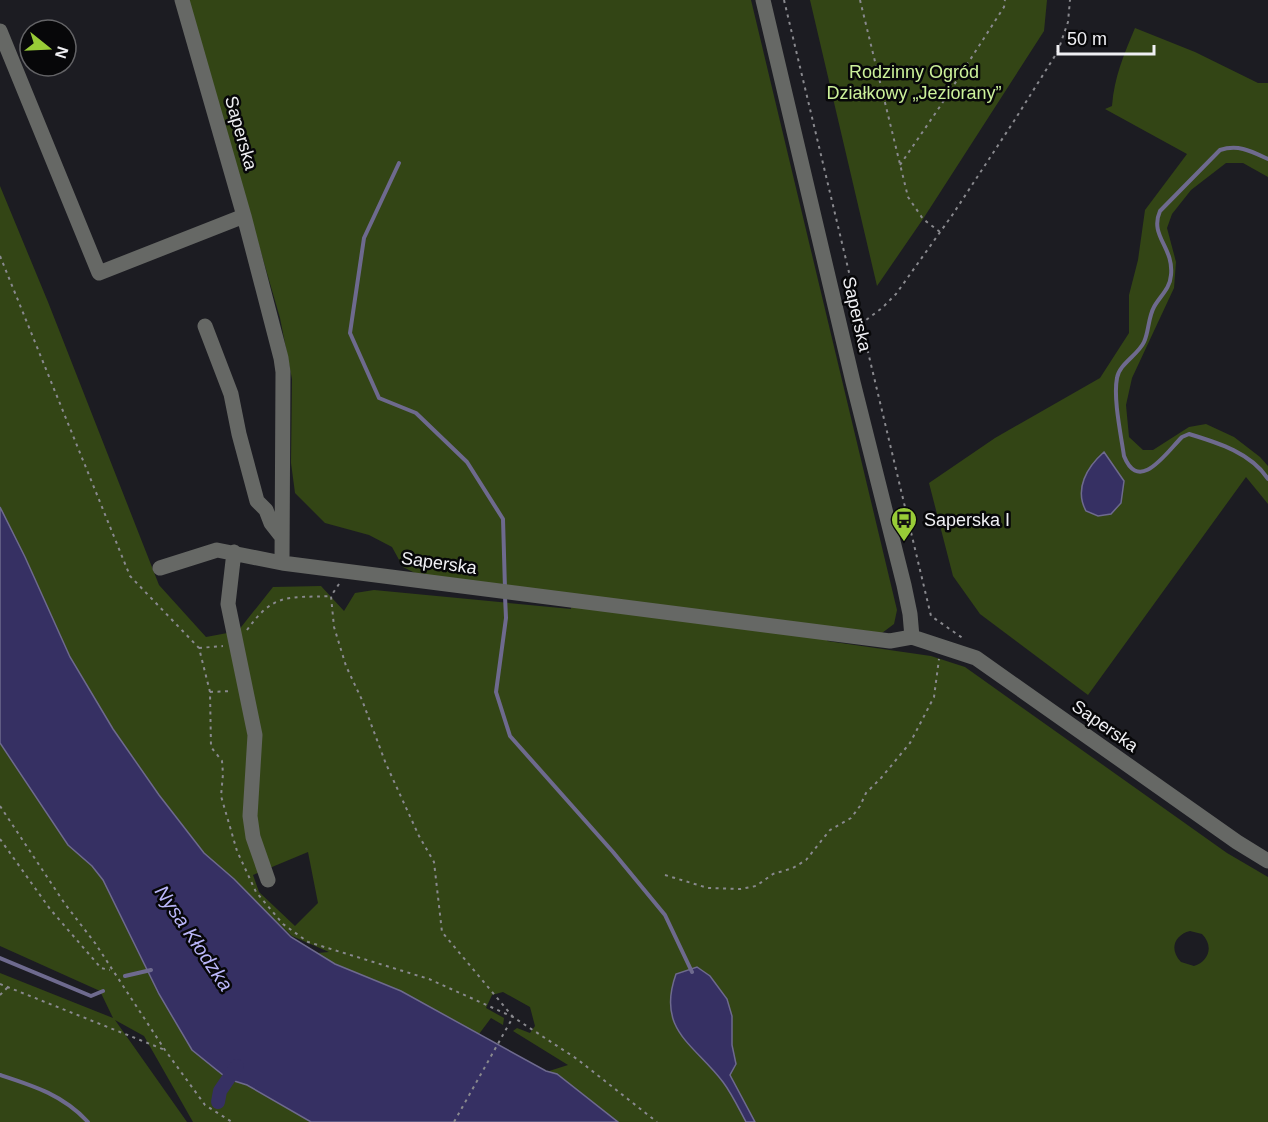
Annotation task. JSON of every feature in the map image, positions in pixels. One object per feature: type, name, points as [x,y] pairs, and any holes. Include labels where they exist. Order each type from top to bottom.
[{"type":"street","name":"Saperska","points":[[182,0],[244,216],[283,372],[282,563]]},
{"type":"street","name":"Saperska","points":[[763,0],[904,585],[912,637]]},
{"type":"street","points":[[0,31],[99,273],[244,216]]},
{"type":"street","points":[[205,326],[231,394],[257,501],[266,510],[271,523],[282,537]]},
{"type":"street","name":"Saperska","points":[[160,568],[217,550],[282,563],[890,641],[912,637],[976,658],[1236,842],[1268,861]]},
{"type":"street","points":[[234,552],[228,604],[255,735],[250,816],[253,837],[268,880]]},
{"type":"path","points":[[784,0],[932,615],[965,639]]},
{"type":"path","points":[[860,0],[908,197],[923,219],[940,232]]},
{"type":"path","points":[[900,165],[1004,8],[1005,0]]},
{"type":"path","points":[[840,327],[861,322],[882,308],[896,294],[940,232],[1058,51],[1068,22],[1070,0]]},
{"type":"path","points":[[0,256],[130,576],[200,648],[210,692],[212,747],[222,761],[224,774],[221,796],[237,851],[255,892],[283,924],[308,942],[429,979],[513,1017],[577,1059],[657,1122]]},
{"type":"path","points":[[200,648],[219,647],[234,642],[244,634],[259,613],[275,601],[331,596],[334,627],[346,666],[362,699],[386,764],[419,836],[434,862],[442,932],[513,1017]]},
{"type":"path","points":[[666,875],[708,888],[741,889],[756,886],[773,874],[793,868],[806,860],[830,830],[851,818],[866,793],[910,743],[934,697],[941,647]]},
{"type":"path","points":[[210,692],[228,693],[244,684]]},
{"type":"path","points":[[0,806],[65,904],[95,943],[165,1050],[205,1105],[232,1122]]},
{"type":"path","points":[[0,839],[50,909],[100,968],[111,970]]},
{"type":"path","points":[[0,984],[165,1050]]},
{"type":"path","points":[[0,995],[8,987]]},
{"type":"path","points":[[454,1122],[513,1017]]},
{"type":"green space","points":[[188,0],[751,0],[897,610],[894,624],[882,633],[830,627],[827,641],[931,656],[965,667],[1227,853],[1268,877],[1268,1122],[755,1122],[729,1075],[736,1064],[732,1045],[732,1016],[727,999],[710,976],[700,971],[684,971],[676,975],[671,994],[674,1023],[690,1046],[723,1082],[746,1122],[618,1122],[557,1074],[546,1072],[568,1065],[513,1031],[517,1028],[530,1033],[535,1026],[530,1007],[503,992],[492,995],[486,1008],[504,1018],[503,1025],[491,1018],[479,1034],[401,991],[335,964],[317,953],[329,952],[292,936],[204,853],[159,795],[113,729],[70,657],[0,507],[0,186],[159,585],[206,637],[238,631],[273,587],[321,586],[344,611],[355,593],[374,590],[571,609],[572,596],[421,576],[403,567],[392,547],[369,535],[325,523],[295,493],[291,463],[292,379],[280,318]],"holes":[[[308,852],[318,903],[295,926],[259,892],[253,875]],[[1190,931],[1202,934],[1209,948],[1203,961],[1194,966],[1181,962],[1174,948],[1177,939]]]},
{"type":"green space","name":"Rodzinny Ogród Działkowy „Jeziorany”","points":[[810,0],[1047,0],[1044,31],[877,286]]},
{"type":"green space","points":[[1135,28],[1195,52],[1258,83],[1268,83],[1268,177],[1243,163],[1226,163],[1191,190],[1172,214],[1167,228],[1176,262],[1174,288],[1132,378],[1126,405],[1129,437],[1143,450],[1153,450],[1189,427],[1206,424],[1234,437],[1268,466],[1268,504],[1246,477],[1088,695],[980,614],[953,576],[929,483],[995,438],[1100,378],[1129,333],[1129,295],[1138,260],[1145,210],[1187,154],[1105,109],[1112,106],[1117,76]]},
{"type":"green space","points":[[0,743],[68,845],[92,866],[103,880],[159,994],[192,1050],[228,1079],[247,1085],[311,1122],[193,1122],[144,1036],[115,1020],[187,1122],[0,1122],[0,973],[113,1018],[100,991],[0,946]]},
{"type":"water","points":[[1104,452],[1124,481],[1121,503],[1111,514],[1098,516],[1086,511],[1081,495],[1088,471]]},
{"type":"water","name":"Nysa Kłodzka","points":[[0,507],[70,657],[113,729],[159,795],[204,853],[234,879],[291,937],[335,964],[401,991],[546,1071],[557,1074],[618,1122],[311,1122],[247,1085],[228,1079],[192,1050],[159,994],[103,880],[92,866],[68,845],[0,743]]},
{"type":"water","points":[[697,967],[710,976],[727,999],[732,1016],[732,1045],[736,1064],[730,1075],[755,1122],[746,1122],[723,1082],[690,1046],[674,1023],[671,993],[676,974]]},
{"type":"waterway","points":[[1268,159],[1239,148],[1220,150],[1160,211],[1157,220],[1159,235],[1171,265],[1170,280],[1152,311],[1144,342],[1118,373],[1116,386],[1124,456],[1130,467],[1137,471],[1145,471],[1153,467],[1182,437],[1189,434],[1233,450],[1253,462],[1268,479]]},
{"type":"waterway","points":[[399,163],[364,238],[350,333],[379,398],[416,413],[467,462],[503,519],[505,589]]},
{"type":"waterway","points":[[505,596],[506,618],[496,692],[510,736],[613,852],[665,915],[692,972]]},
{"type":"waterway","points":[[0,958],[91,996],[103,991]]},
{"type":"waterway","points":[[125,976],[151,970]]},
{"type":"waterway","points":[[218,1102],[220,1091],[237,1066]]},
{"type":"waterway","points":[[0,1075],[58,1098],[88,1122]]},
{"type":"place","name":"Saperska I","points":[[904,543]]}]
